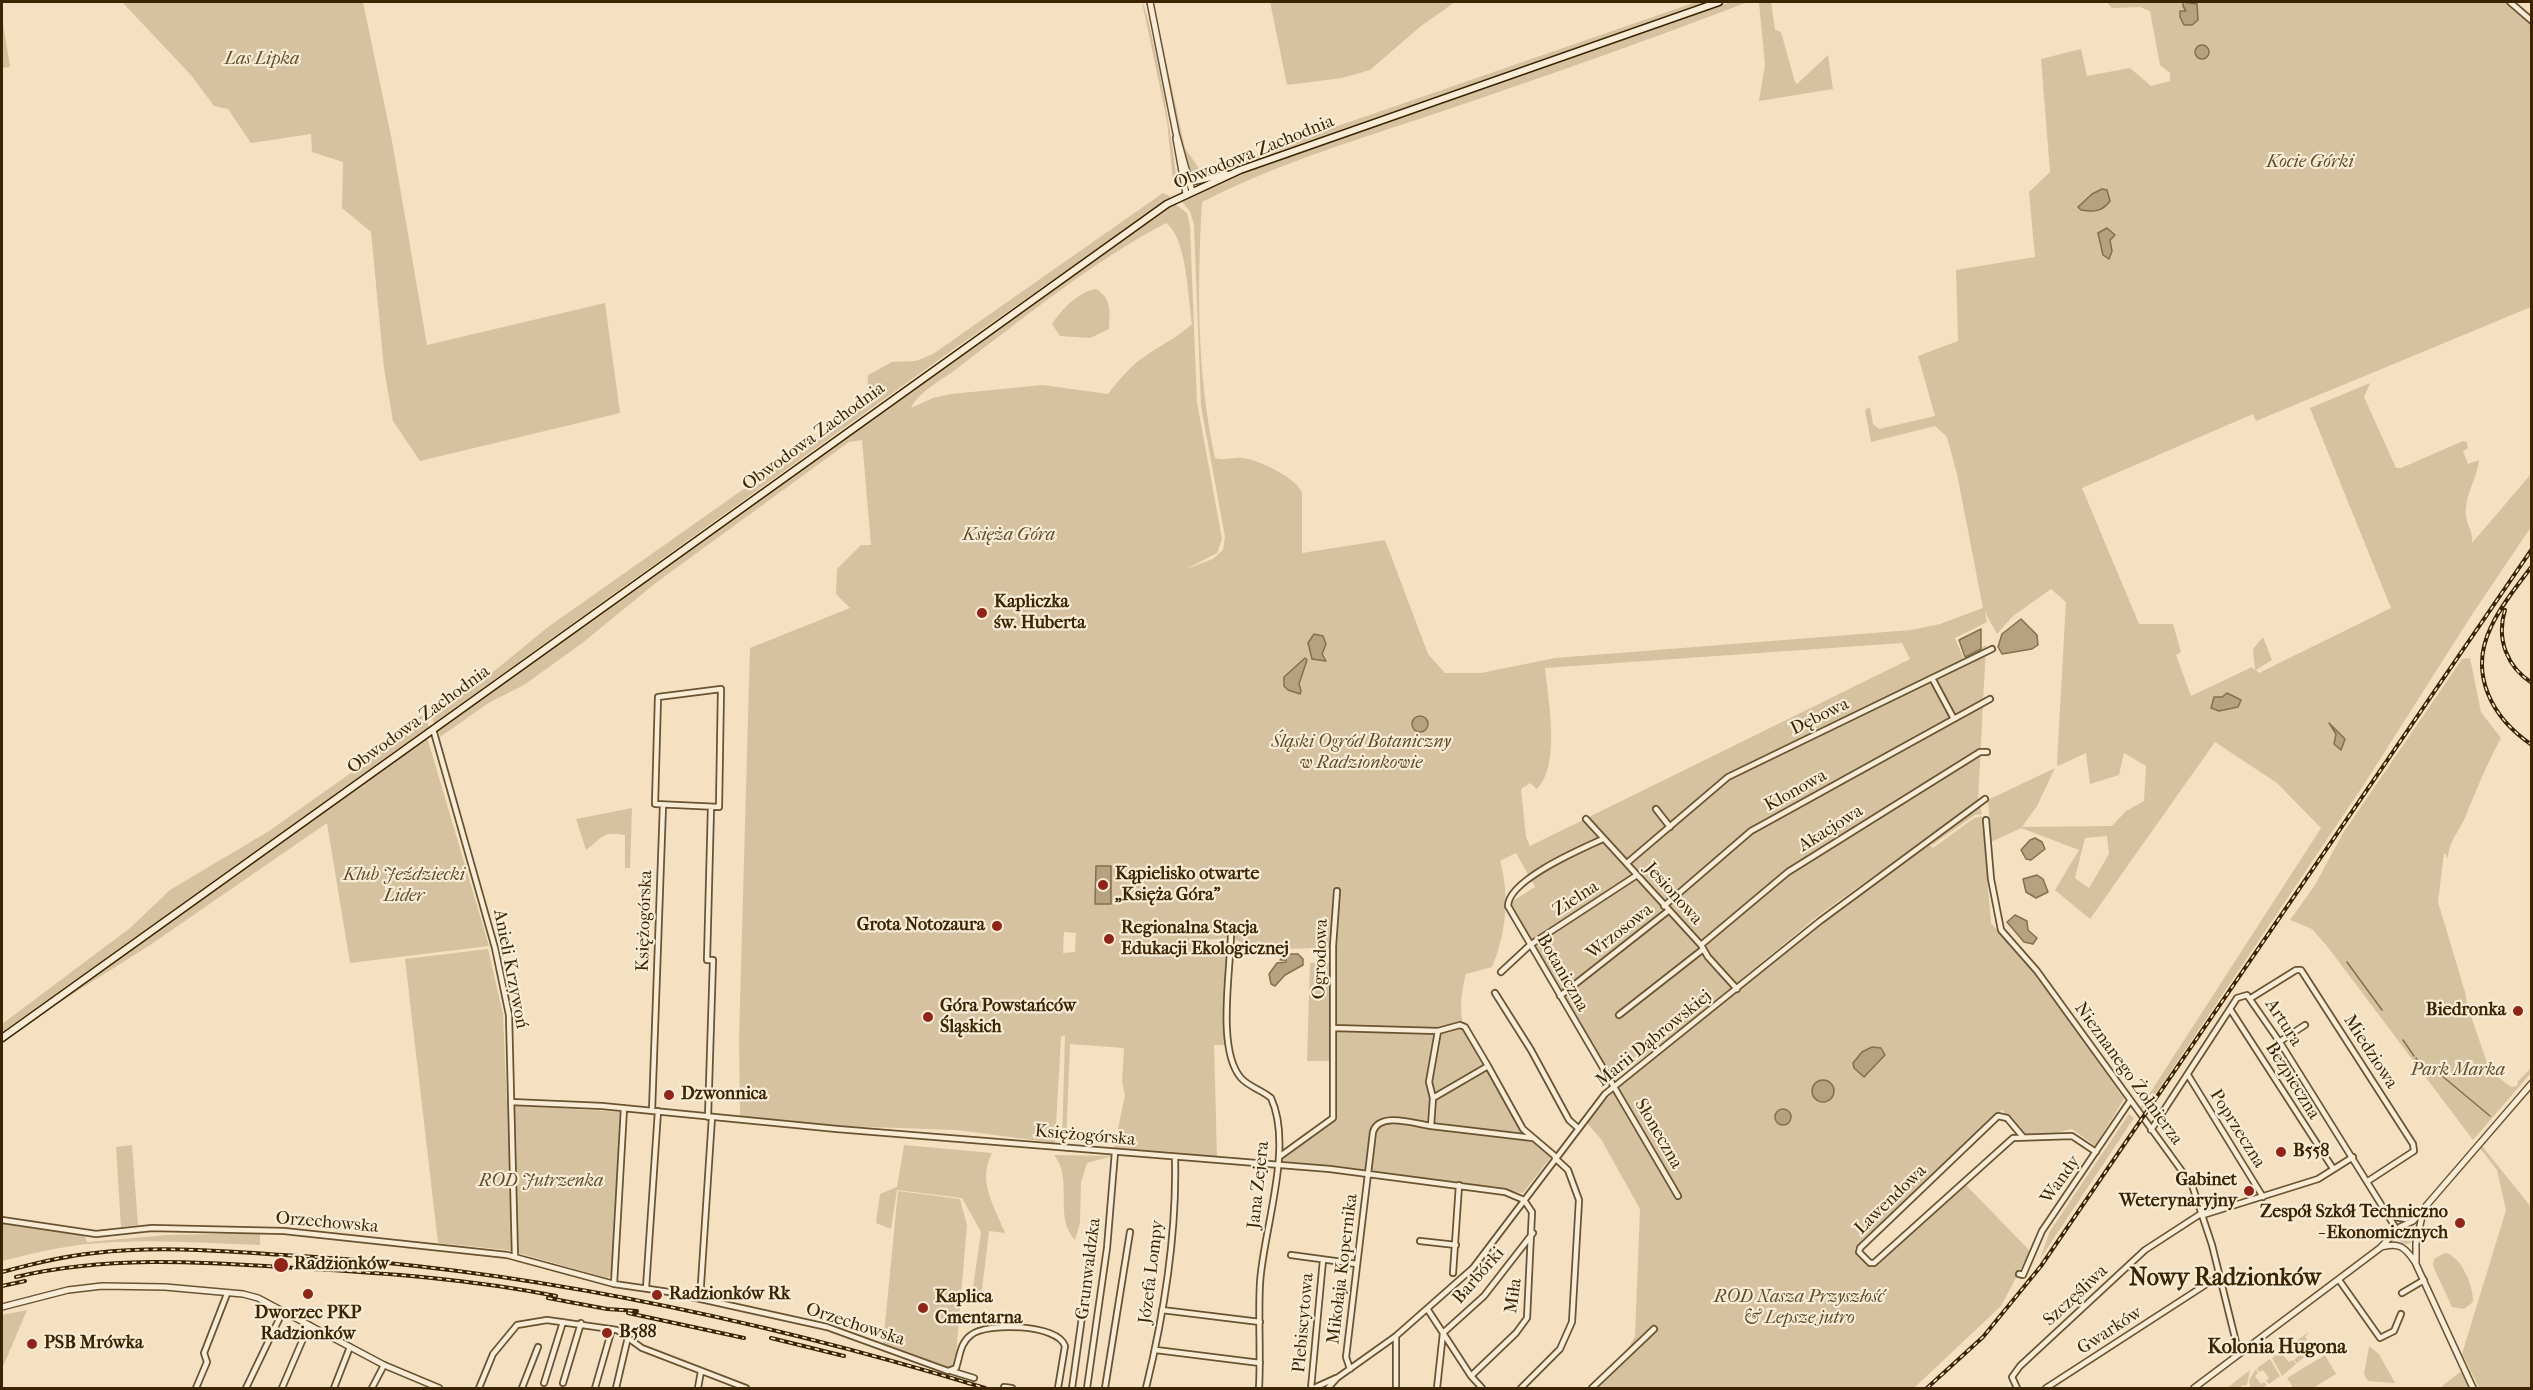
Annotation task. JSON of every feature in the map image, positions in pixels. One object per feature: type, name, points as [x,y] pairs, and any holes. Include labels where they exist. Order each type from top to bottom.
[{"type":"main road","name":"Obwodowa Zachodnia","points":[[2,1038],[1119,236],[1189,192],[1238,171],[1719,2]]},
{"type":"street","points":[[1150,2],[1189,192]]},
{"type":"street","points":[[2510,2],[2532,21]]},
{"type":"street","points":[[1176,134],[1188,175],[1189,192]]},
{"type":"street","points":[[1188,175],[1199,181],[1238,171]]},
{"type":"street","name":"Dębowa","points":[[1627,864],[1728,777],[1992,649]]},
{"type":"street","points":[[1932,678],[1954,719]]},
{"type":"street","name":"Księżogórska","points":[[655,1111],[663,805],[655,804],[658,698],[722,689],[719,807],[711,807],[707,960],[713,960],[710,1117]]},
{"type":"street","name":"Klonowa","points":[[1664,906],[1751,831],[1990,699]]},
{"type":"street","name":"Anieli Krzywoń","points":[[433,729],[495,948],[509,1015],[515,1257]]},
{"type":"street","name":"Akacjowa","points":[[1619,1015],[1702,948],[1788,872],[1980,752],[1986,752]]},
{"type":"street","name":"Marii Dąbrowskiej","points":[[1328,1389],[1337,1378],[1428,1310],[1473,1268],[1597,1102],[1614,1086],[1820,921],[1985,799]]},
{"type":"street","points":[[663,805],[711,807]]},
{"type":"street","points":[[1656,809],[1670,826]]},
{"type":"street","name":"Jesionowa","points":[[1586,819],[1737,989]]},
{"type":"street","name":"Nieznanego Żołnierza","points":[[1986,820],[1991,879],[2001,930],[2037,971],[2192,1185],[2203,1214],[2234,1335],[2241,1352]]},
{"type":"street","name":"Botaniczna","points":[[1603,839],[1531,877],[1515,890],[1508,904],[1614,1086]]},
{"type":"street","name":"Zielna","points":[[1501,972],[1530,945],[1637,875]]},
{"type":"street","name":"Ogrodowa","points":[[1279,1157],[1333,1118],[1333,946],[1337,891]]},
{"type":"street","name":"Wrzosowa","points":[[1560,996],[1668,911]]},
{"type":"street","name":"Jana Zejera","points":[[1231,932],[1228,1015],[1232,1061],[1243,1080],[1269,1096],[1273,1102],[1279,1157],[1260,1282],[1259,1389]]},
{"type":"street","name":"Miedziowa","points":[[2251,998],[2296,970],[2302,972],[2415,1148],[2368,1181]]},
{"type":"street","points":[[1495,993],[1531,1050],[1569,1120],[1578,1128]]},
{"type":"street","name":"Artura","points":[[2230,1009],[2240,995],[2251,998],[2386,1209],[2401,1228]]},
{"type":"street","points":[[2151,1130],[2230,1009]]},
{"type":"street","name":"Bezpieczna","points":[[2230,1009],[2332,1167]]},
{"type":"street","points":[[1333,1028],[1438,1031],[1460,1024],[1465,1027],[1523,1129],[1568,1170],[1579,1200],[1572,1322],[1560,1349],[1521,1389]]},
{"type":"street","points":[[2279,1042],[2305,1025]]},
{"type":"street","points":[[1431,1126],[1433,1098],[1430,1082],[1438,1031]]},
{"type":"street","points":[[1433,1098],[1488,1066]]},
{"type":"street","name":"Poprzeczna","points":[[2188,1076],[2263,1197]]},
{"type":"street","points":[[2194,1389],[2380,1248],[2427,1206],[2532,1083]]},
{"type":"street","name":"Słoneczna","points":[[1614,1086],[1678,1196]]},
{"type":"street","name":"Wandy","points":[[2019,1274],[2023,1275],[2042,1231],[2130,1101]]},
{"type":"street","name":"Księżogórska","points":[[511,1102],[624,1108],[1369,1173],[1496,1190],[1524,1200]]},
{"type":"street","points":[[614,1284],[624,1108]]},
{"type":"street","points":[[646,1288],[655,1111]]},
{"type":"street","name":"Lawendowa","points":[[2023,1137],[2007,1118],[1998,1116],[1860,1248],[1859,1252],[1869,1263],[1874,1263],[2005,1142],[2013,1138],[2072,1136],[2096,1152]]},
{"type":"street","points":[[700,1299],[710,1117]]},
{"type":"street","points":[[1369,1173],[1373,1132],[1379,1123],[1387,1120],[1533,1138]]},
{"type":"street","name":"Grunwaldzka","points":[[1087,1389],[1107,1248],[1115,1152]]},
{"type":"street","name":"Józefa Lompy","points":[[1146,1389],[1156,1350],[1162,1310],[1174,1199],[1175,1156]]},
{"type":"street","name":"Szczęśliwa","points":[[2018,1389],[2012,1377],[2020,1366],[2145,1250],[2203,1214],[2318,1179],[2353,1157]]},
{"type":"street","name":"Mikołaja Kopernika","points":[[1350,1369],[1346,1357],[1369,1173]]},
{"type":"street","points":[[1454,1273],[1460,1185]]},
{"type":"street","name":"Miła","points":[[1471,1376],[1516,1334],[1527,1318],[1533,1233],[1532,1212],[1524,1200]]},
{"type":"street","points":[[2394,1217],[2411,1218],[2427,1206]]},
{"type":"street","points":[[2417,1266],[2416,1243],[2419,1220],[2427,1206]]},
{"type":"street","name":"Artura","points":[[2386,1209],[2401,1228]]},
{"type":"street","name":"Orzechowska","points":[[2,1220],[96,1234],[152,1227],[284,1231],[515,1257],[614,1284],[646,1288],[827,1327],[974,1378]]},
{"type":"street","points":[[2401,1228],[2414,1229],[2417,1236]]},
{"type":"street","points":[[2401,1228],[2401,1246],[2417,1266],[2474,1389]]},
{"type":"street","points":[[1105,1389],[1130,1232]]},
{"type":"street","name":"Barbórki","points":[[1443,1333],[1484,1296],[1533,1233]]},
{"type":"street","points":[[1420,1240],[1456,1245]]},
{"type":"street","points":[[2380,1248],[2416,1243]]},
{"type":"street","points":[[1072,1389],[1091,1253]]},
{"type":"street","name":"Plebiscytowa","points":[[1291,1255],[1357,1264]]},
{"type":"street","name":"Plebiscytowa","points":[[1313,1389],[1323,1260]]},
{"type":"street","name":"Gwarków","points":[[2046,1389],[2219,1276]]},
{"type":"street","points":[[2339,1280],[2380,1338],[2394,1331],[2401,1314]]},
{"type":"street","points":[[2403,1293],[2424,1280]]},
{"type":"street","points":[[2,1307],[68,1290],[95,1286],[165,1287],[258,1298],[384,1365],[439,1389]]},
{"type":"street","points":[[196,1389],[207,1362],[204,1353],[227,1294]]},
{"type":"street","points":[[1162,1310],[1260,1322]]},
{"type":"street","points":[[1428,1310],[1482,1389]]},
{"type":"street","points":[[246,1389],[283,1311]]},
{"type":"street","points":[[479,1389],[493,1354],[519,1323],[531,1320],[581,1323],[612,1329],[628,1337],[642,1348],[701,1371],[729,1386],[744,1388]]},
{"type":"street","points":[[544,1383],[563,1322]]},
{"type":"street","points":[[563,1383],[581,1323]]},
{"type":"street","points":[[282,1389],[309,1325]]},
{"type":"street","points":[[949,1371],[956,1368],[962,1344],[972,1333],[985,1328],[998,1327],[1044,1330],[1064,1341],[1058,1389]]},
{"type":"street","points":[[595,1389],[612,1329]]},
{"type":"street","points":[[1592,1389],[1654,1329]]},
{"type":"street","points":[[1437,1389],[1443,1333]]},
{"type":"street","points":[[1395,1389],[1396,1336]]},
{"type":"street","points":[[616,1389],[628,1337]]},
{"type":"street","points":[[334,1389],[350,1347]]},
{"type":"street","points":[[522,1389],[538,1347]]},
{"type":"street","points":[[1156,1350],[1260,1363]]},
{"type":"street","points":[[372,1389],[384,1365]]},
{"type":"street","points":[[698,1389],[701,1371]]},
{"type":"street","points":[[1313,1389],[1337,1378]]},
{"type":"street","points":[[1005,1386],[1012,1389]]},
{"type":"green space","name":"Las Lipka","points":[[122,2],[363,2],[392,141],[427,345],[605,303],[620,413],[420,461],[393,421],[384,368],[371,232],[342,208],[343,162],[312,152],[311,134],[251,143],[228,109],[214,106],[191,75]]},
{"type":"green space","points":[[1142,2],[1164,93],[1174,154],[1176,187],[1173,182],[1167,121]]},
{"type":"green space","points":[[1153,2],[1185,148],[1202,173],[1696,2],[1708,2],[1199,179],[1190,173]]},
{"type":"green space","points":[[1270,2],[1455,2],[1421,26],[1370,70],[1342,78],[1287,85]]},
{"type":"green space","points":[[1730,2],[1748,2],[1561,70],[1293,162],[1202,202],[1199,266],[1200,331],[1205,395],[1215,458],[1243,458],[1258,462],[1277,471],[1299,487],[1302,493],[1302,553],[1385,540],[1428,654],[1445,673],[1481,673],[1555,658],[1911,630],[1940,624],[1983,608],[1957,474],[1947,437],[1935,426],[1871,442],[1865,410],[1870,407],[1873,424],[1879,429],[1935,416],[1918,356],[1958,341],[1956,270],[2035,257],[2029,192],[2050,172],[2041,59],[2081,49],[2087,76],[2130,68],[2151,86],[2170,81],[2170,73],[2160,65],[2150,11],[2140,7],[2112,8],[2107,2],[2509,2],[2531,22],[2531,307],[2256,421],[2253,414],[2082,488],[2139,624],[2173,624],[2181,652],[2176,655],[2191,696],[2252,667],[2255,670],[2253,649],[2263,637],[2272,660],[2256,670],[2259,673],[2391,608],[2310,408],[2370,383],[2364,397],[2396,468],[2401,468],[2463,441],[2467,442],[2468,448],[2463,451],[2468,464],[2479,460],[2466,509],[2472,543],[2531,474],[2531,527],[2473,613],[2365,783],[2148,1105],[2139,1110],[2321,828],[2277,783],[2215,742],[2090,919],[2055,890],[2079,850],[2021,828],[1991,842],[1988,800],[2055,768],[2037,806],[2022,827],[2112,826],[2126,811],[2144,801],[2146,766],[2124,753],[2119,775],[2090,784],[2086,753],[2058,766],[2066,602],[2051,589],[2013,616],[1997,634],[1985,612],[1987,622],[1955,638],[1964,659],[1986,645],[1978,801],[1819,915],[1676,1033],[1612,1081],[1511,905],[1511,902],[1535,887],[1516,853],[1500,861],[1506,901],[1501,941],[1492,967],[1466,974],[1461,1009],[1464,1030],[1519,1126],[1526,1136],[1551,1157],[1523,1193],[1337,1166],[1281,1161],[1280,1152],[1329,1117],[1330,1061],[1307,1061],[1310,963],[1331,962],[1330,948],[1265,948],[1240,942],[1229,935],[1226,938],[1196,941],[1197,945],[1225,942],[1229,945],[1226,1045],[1214,1045],[1217,1157],[1114,1148],[1125,1095],[1122,1082],[1124,1048],[1070,1044],[1066,1144],[1062,1144],[1065,1035],[1061,1037],[1055,1143],[957,1130],[838,1126],[740,1116],[739,1037],[750,648],[850,608],[836,594],[837,569],[861,545],[871,545],[862,440],[849,442],[657,582],[581,644],[524,685],[490,702],[440,737],[438,729],[1126,236],[1175,204],[1187,213],[1190,227],[1197,402],[1222,539],[1217,553],[1186,569],[1213,559],[1223,550],[1225,537],[1201,406],[1194,225],[1190,211],[1181,201],[1253,168]],"holes":[[[1166,223],[1173,230],[1182,255],[1192,324],[1136,363],[1108,394],[1043,385],[951,394],[933,398],[911,408],[926,390],[1085,273]],[[1902,643],[1910,659],[1530,846],[1526,837],[1521,789],[1530,783],[1537,789],[1549,764],[1551,731],[1545,668]],[[2107,836],[2109,854],[2089,888],[2075,878],[2085,838]],[[1064,932],[1076,933],[1075,952],[1063,953]]]},
{"type":"green space","points":[[1759,2],[1771,2],[1775,30],[1781,32],[1795,82],[1797,84],[1828,55],[1833,89],[1759,101],[1765,65]]},
{"type":"green space","points":[[2,17],[10,67],[2,68]]},
{"type":"green space","points":[[1163,193],[1171,197],[947,354],[434,723],[428,707],[434,708],[482,681],[548,627],[860,407],[867,401],[868,375],[892,362],[916,361],[933,354]]},
{"type":"green space","points":[[1096,289],[1107,301],[1110,312],[1109,329],[1090,338],[1060,336],[1052,324],[1056,318],[1077,297]]},
{"type":"green space","name":"Park Marka","points":[[2470,658],[2481,712],[2501,738],[2453,841],[2448,858],[2444,853],[2438,902],[2468,1008],[2490,1071],[2511,1087],[2517,1086],[2518,1081],[2532,1067],[2531,1073],[2473,1140],[2327,946],[2312,929],[2290,920],[2315,885],[2343,833],[2462,659]]},
{"type":"green space","points":[[424,713],[429,727],[2,1034],[2,1024],[130,928],[170,890],[269,831],[372,758]]},
{"type":"green space","name":"Klub Jeździecki Lider","points":[[427,737],[489,946],[350,963],[327,823],[150,945],[57,1004]]},
{"type":"green space","points":[[1980,807],[1982,814],[1975,815],[1932,845],[1931,843]]},
{"type":"green space","points":[[632,808],[630,868],[625,868],[625,835],[607,835],[586,850],[576,819]]},
{"type":"green space","name":"ROD Nasza Przyszłość & Lepsze jutro","points":[[1982,816],[1991,923],[2037,975],[2124,1099],[2095,1146],[2072,1129],[2052,1134],[2026,1135],[2002,1110],[1854,1249],[1872,1268],[1963,1182],[2030,1251],[2001,1306],[1914,1388],[1596,1388],[1618,1367],[1635,1336],[1640,1209],[1601,1139],[1586,1122],[1614,1091],[1813,930],[1929,844],[1933,848],[1974,818]]},
{"type":"green space","name":"ROD Jutrzenka","points":[[488,949],[503,1014],[507,1105],[621,1112],[612,1274],[608,1278],[507,1250],[438,1243],[405,959]]},
{"type":"green space","points":[[2129,1114],[2134,1118],[2040,1259],[2050,1231]]},
{"type":"green space","points":[[132,1145],[138,1225],[121,1227],[116,1147]]},
{"type":"green space","points":[[904,1145],[992,1153],[986,1173],[987,1183],[992,1203],[1005,1233],[989,1231],[981,1298],[972,1294],[981,1232],[962,1198],[897,1190],[891,1229],[876,1223],[880,1194],[897,1187]]},
{"type":"green space","points":[[2482,1146],[2531,1207],[2531,1388],[2479,1388],[2462,1354],[2506,1210],[2497,1170],[2480,1148]]},
{"type":"green space","points":[[1054,1155],[1112,1156],[1087,1163],[1081,1182],[1080,1223],[1075,1240],[1065,1220],[1063,1175]]},
{"type":"green space","points":[[898,1191],[960,1199],[967,1225],[955,1366],[949,1370],[883,1344]]},
{"type":"green space","points":[[2,1223],[84,1235],[87,1242],[167,1235],[260,1233],[260,1245],[109,1242],[66,1247],[2,1261]]},
{"type":"green space","points":[[2406,1228],[2412,1230],[2414,1236],[2412,1242],[2406,1244],[2400,1242],[2398,1236],[2400,1230]]},
{"type":"green space","points":[[2445,1253],[2456,1259],[2469,1280],[2473,1302],[2464,1309],[2452,1307],[2433,1266],[2434,1259]]},
{"type":"green space","points":[[27,1310],[2,1369],[2,1315]]},
{"type":"green space","points":[[2309,1332],[2305,1337],[2307,1339],[2300,1345],[2307,1355],[2297,1363],[2294,1360],[2298,1356],[2292,1348],[2288,1351],[2286,1348]]},
{"type":"green space","points":[[2369,1346],[2379,1354],[2395,1383],[2368,1381],[2364,1374]]},
{"type":"green space","points":[[2285,1349],[2283,1355],[2289,1362],[2293,1360],[2296,1364],[2282,1376],[2272,1358]]},
{"type":"green space","points":[[2325,1355],[2336,1374],[2313,1388],[2293,1388],[2287,1378]]},
{"type":"green space","points":[[2270,1359],[2280,1376],[2269,1384],[2266,1381],[2269,1378],[2263,1370],[2259,1372],[2257,1368]]},
{"type":"green space","points":[[2256,1369],[2258,1373],[2255,1376],[2261,1384],[2264,1382],[2267,1385],[2262,1388],[2250,1388],[2249,1380]]},
{"type":"green space","points":[[2250,1370],[2247,1385],[2241,1386],[2242,1388],[2227,1388]]},
{"type":"green space","points":[[2460,1372],[2465,1376],[2471,1388],[2440,1388]]},
{"type":"shaded area","points":[[2183,2],[2197,4],[2198,20],[2192,25],[2184,25],[2180,17],[2180,11],[2186,11]]},
{"type":"shaded area","points":[[2199,45],[2205,45],[2209,52],[2205,59],[2199,59],[2195,55],[2195,49]]},
{"type":"shaded area","points":[[2102,189],[2107,190],[2110,201],[2104,207],[2090,211],[2081,210],[2078,207],[2092,194]]},
{"type":"shaded area","points":[[2107,228],[2115,235],[2110,240],[2112,251],[2109,259],[2103,255],[2098,233]]},
{"type":"shaded area","points":[[2021,619],[2037,635],[2038,645],[2032,649],[2002,654],[1998,647],[2002,634]]},
{"type":"shaded area","points":[[1981,629],[1981,649],[1965,657],[1959,640]]},
{"type":"shaded area","points":[[1314,634],[1323,636],[1326,644],[1322,654],[1326,661],[1312,659],[1308,643]]},
{"type":"shaded area","points":[[1305,658],[1307,660],[1299,684],[1300,694],[1284,686],[1284,677]]},
{"type":"shaded area","points":[[2227,693],[2241,700],[2238,707],[2219,711],[2211,708],[2214,697],[2222,697]]},
{"type":"shaded area","points":[[1417,716],[1423,716],[1428,724],[1426,730],[1417,732],[1412,727],[1412,721]]},
{"type":"shaded area","points":[[2329,723],[2345,739],[2341,750],[2334,744],[2336,734]]},
{"type":"shaded area","points":[[2035,838],[2042,842],[2045,849],[2031,860],[2026,859],[2021,850]]},
{"type":"shaded area","name":"Kąpielisko otwarte „Księża Góra”","points":[[1096,866],[1111,866],[1111,904],[1095,904]]},
{"type":"shaded area","points":[[2037,875],[2043,879],[2048,892],[2036,898],[2026,892],[2023,879]]},
{"type":"shaded area","points":[[2015,915],[2027,921],[2028,930],[2037,938],[2033,944],[2024,942],[2007,922]]},
{"type":"shaded area","points":[[1286,954],[1298,954],[1303,959],[1303,965],[1285,975],[1275,986],[1271,984],[1269,974],[1277,963],[1286,962],[1286,960],[1280,960]]},
{"type":"shaded area","points":[[1872,1047],[1881,1048],[1885,1055],[1864,1077],[1854,1068],[1853,1063],[1862,1052]]},
{"type":"shaded area","points":[[1823,1080],[1831,1083],[1834,1091],[1831,1099],[1823,1102],[1815,1099],[1812,1091],[1815,1083]]},
{"type":"shaded area","points":[[1783,1109],[1789,1111],[1791,1117],[1789,1123],[1783,1125],[1777,1123],[1775,1117],[1777,1111]]},
{"type":"waterway","points":[[2347,962],[2382,1010]]},
{"type":"waterway","points":[[2403,1040],[2414,1056]]},
{"type":"waterway","points":[[2416,1058],[2423,1068]]},
{"type":"waterway","points":[[2430,1070],[2435,1070],[2490,1116]]},
{"type":"railway","points":[[1927,1388],[1983,1337],[2041,1266],[2532,549]]},
{"type":"railway","points":[[2532,566],[2495,619],[2485,644],[2482,661],[2483,678],[2495,708],[2505,722],[2532,745]]},
{"type":"railway","points":[[2505,610],[2502,631],[2506,651],[2516,669],[2532,683]]},
{"type":"railway","points":[[2,1272],[83,1254],[172,1249],[301,1256],[474,1273],[561,1286],[732,1320],[985,1388]]},
{"type":"railway","points":[[16,1277],[86,1265],[191,1262],[427,1278],[491,1285],[556,1296]]},
{"type":"railway","points":[[2,1286],[25,1281]]},
{"type":"railway","points":[[548,1298],[607,1309],[637,1311]]},
{"type":"railway","points":[[628,1313],[744,1338]]},
{"type":"railway","points":[[771,1338],[844,1356]]},
{"type":"place","name":"Kapliczka św. Huberta","points":[[982,613]]},
{"type":"place","name":"Kąpielisko otwarte „Księża Góra”","points":[[1103,885]]},
{"type":"place","name":"Grota Notozaura","points":[[997,926]]},
{"type":"place","name":"Regionalna Stacja Edukacji Ekologicznej","points":[[1109,939]]},
{"type":"place","name":"Biedronka","points":[[2518,1011]]},
{"type":"place","name":"Góra Powstańców Śląskich","points":[[928,1017]]},
{"type":"place","name":"Dzwonnica","points":[[669,1095]]},
{"type":"place","name":"B558","points":[[2281,1152]]},
{"type":"place","name":"Gabinet Weterynaryjny","points":[[2249,1191]]},
{"type":"place","name":"Zespół Szkół Techniczno - Ekonomicznych","points":[[2460,1223]]},
{"type":"place","name":"Radzionków","points":[[281,1265]]},
{"type":"place","name":"Dworzec PKP Radzionków","points":[[308,1294]]},
{"type":"place","name":"Radzionków Rk","points":[[657,1295]]},
{"type":"place","name":"Kaplica Cmentarna","points":[[923,1308]]},
{"type":"place","name":"B588","points":[[607,1333]]},
{"type":"place","name":"PSB Mrówka","points":[[32,1344]]},
{"type":"district","name":"Nowy Radzionków","points":[[2225,1279]]},
{"type":"district","name":"Kolonia Hugona","points":[[2277,1348]]},
{"type":"park label","name":"Kocie Górki","points":[[2310,163]]},
{"type":"park label","name":"Księża Góra","points":[[1009,536]]},
{"type":"park label","name":"Śląski Ogród Botaniczny w Radzionkowie","points":[[1361,753]]}]
